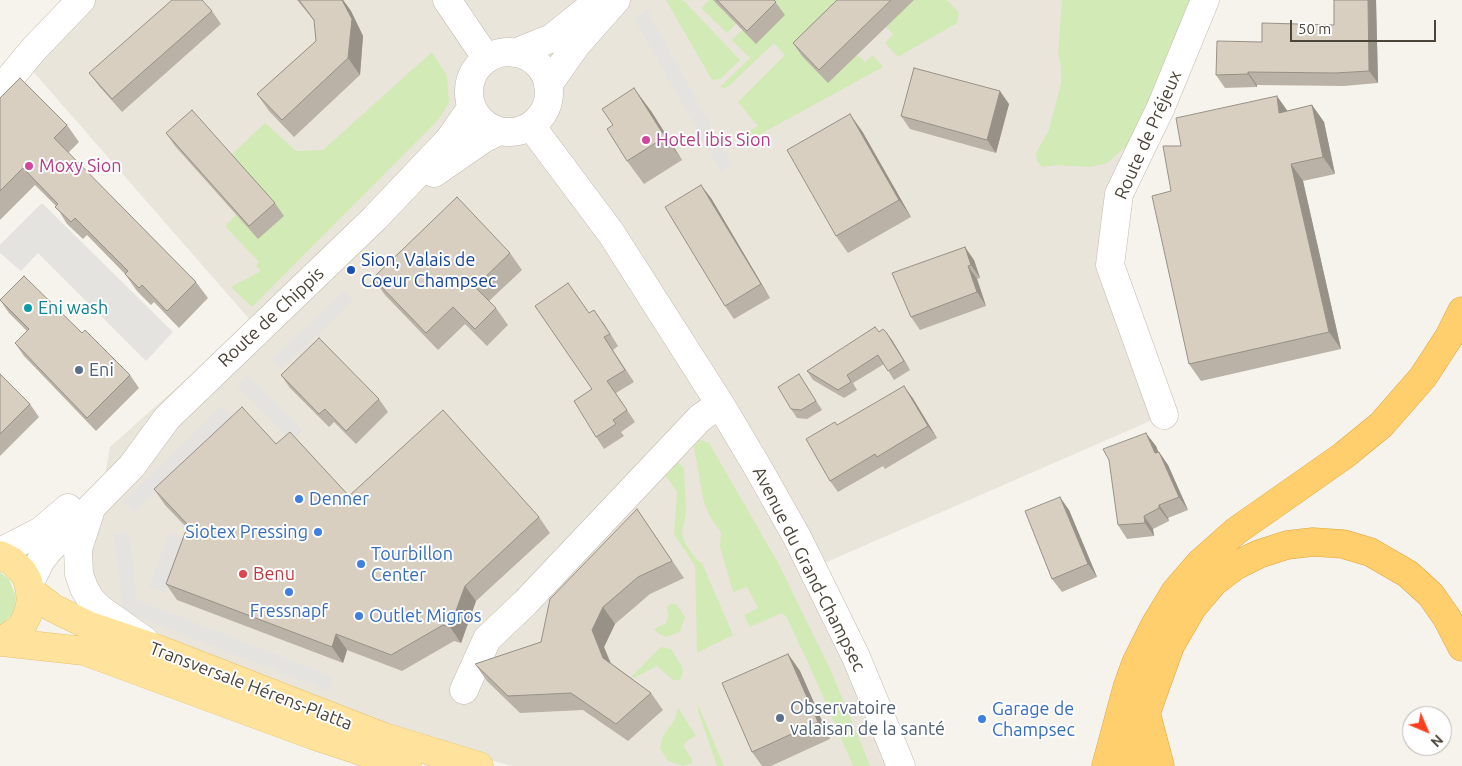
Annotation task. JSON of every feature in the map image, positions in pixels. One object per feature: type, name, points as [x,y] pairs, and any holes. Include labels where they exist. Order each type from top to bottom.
[{"type":"highway","points":[[1132,766],[1133,671],[1164,609],[1190,574],[1210,553],[1255,516],[1343,456],[1381,425],[1423,377],[1449,337],[1462,311]]},
{"type":"highway","points":[[1106,766],[1183,621],[1214,582],[1235,566],[1259,554],[1287,545],[1313,542],[1343,544],[1370,552],[1396,564],[1431,595],[1447,618],[1462,647]]},
{"type":"highway","points":[[1093,766],[1134,711]]},
{"type":"highway","points":[[1134,711],[1160,766]]},
{"type":"main road","name":"Transversale Hérens-Platta","points":[[0,554],[20,568],[30,588],[53,608],[90,626],[158,649],[384,737],[479,766]]},
{"type":"main road","points":[[1,642],[15,634],[25,622],[30,607],[30,588]]},
{"type":"main road","name":"Transversale Hérens-Platta","points":[[1,642],[46,645],[84,651],[315,736],[407,766]]},
{"type":"street","points":[[0,90],[33,50],[81,0]]},
{"type":"street","points":[[447,0],[487,59]]},
{"type":"street","points":[[515,53],[526,56],[537,64],[544,73],[548,85],[545,108],[531,126],[512,132],[499,131],[482,122],[472,107],[469,92],[471,79],[478,68],[487,59],[496,55],[515,53],[552,38],[599,0]]},
{"type":"street","points":[[548,85],[577,44],[616,0]]},
{"type":"street","name":"Route de Préjeux","points":[[1164,415],[1110,265],[1119,194],[1161,107],[1205,0]]},
{"type":"street","name":"Route de Chippis","points":[[30,588],[41,560],[50,548],[132,466],[167,418],[375,218],[449,140],[472,107]]},
{"type":"street","name":"Avenue du Grand-Champsec","points":[[531,126],[611,233],[720,404],[758,468],[812,568],[856,657],[901,766]]},
{"type":"street","name":"Route de Chippis","points":[[375,218],[467,150],[499,131]]},
{"type":"street","points":[[464,690],[487,639],[525,604],[700,418],[720,404]]},
{"type":"street","name":"Route de Chippis","points":[[0,554],[31,538],[50,524],[148,430],[167,418]]},
{"type":"street","points":[[92,507],[78,549],[79,574],[84,588],[91,600],[106,614],[158,649]]},
{"type":"shaded area","points":[[83,0],[1204,0],[1131,170],[1110,265],[1164,415],[813,568],[901,766],[512,766],[428,743],[211,659],[123,616],[91,585],[87,540],[98,514],[110,447],[251,321],[31,69]]},
{"type":"shaded area","points":[[647,10],[732,164],[721,172],[634,18]]},
{"type":"shaded area","points":[[42,203],[173,332],[146,361],[38,253],[21,271],[0,253],[0,245]]},
{"type":"shaded area","points":[[344,291],[353,301],[281,369],[272,359]]},
{"type":"shaded area","points":[[248,375],[303,431],[292,442],[237,385]]},
{"type":"shaded area","points":[[222,406],[233,418],[134,512],[123,502]]},
{"type":"shaded area","points":[[129,532],[137,600],[334,677],[328,691],[123,611],[114,534]]},
{"type":"shaded area","points":[[170,532],[185,538],[164,593],[149,587]]},
{"type":"green space","points":[[666,0],[683,0],[740,60],[720,79],[712,80]]},
{"type":"green space","points":[[709,0],[713,0],[736,24],[727,33],[701,8]]},
{"type":"green space","points":[[771,0],[859,0],[828,83],[857,55],[865,62],[873,55],[883,67],[755,137],[746,133],[758,126],[738,102],[785,55],[774,43],[730,85],[725,88],[720,87],[750,58],[732,40]]},
{"type":"green space","points":[[914,0],[947,0],[959,13],[957,23],[898,57],[885,43],[893,34],[886,27]]},
{"type":"green space","points":[[1062,0],[1195,0],[1131,142],[1107,163],[1091,167],[1056,165],[1042,167],[1037,161],[1036,153],[1049,130],[1061,83],[1061,66],[1058,54]]},
{"type":"green space","points":[[432,52],[447,76],[449,103],[438,120],[252,307],[231,287],[261,271],[256,266],[259,262],[225,226],[236,215],[259,239],[230,156],[265,123],[296,151],[323,150]]},
{"type":"green space","points":[[700,440],[709,443],[777,561],[831,671],[870,766],[853,766],[786,616],[782,613],[750,627],[744,615],[758,608],[747,587],[733,592],[720,547],[721,532],[712,520],[704,503],[694,447]]},
{"type":"green space","points":[[678,462],[684,469],[686,512],[682,533],[684,541],[695,558],[702,563],[733,635],[697,653],[695,566],[674,534],[677,492],[666,476]]},
{"type":"green space","points":[[0,572],[9,579],[16,597],[15,607],[11,616],[0,626]]},
{"type":"green space","points":[[670,604],[676,604],[685,617],[680,632],[666,637],[654,629],[666,623],[668,617],[667,607]]},
{"type":"green space","points":[[661,647],[671,649],[682,667],[683,672],[680,680],[673,680],[657,666],[634,678],[630,678]]},
{"type":"green space","points":[[698,705],[724,766],[717,766],[698,711]]},
{"type":"green space","points":[[678,708],[696,736],[685,742],[684,747],[692,759],[692,763],[683,766],[668,761],[660,748],[663,736],[674,721]]},
{"type":"building","points":[[172,0],[202,0],[212,11],[112,99],[89,73]]},
{"type":"building","points":[[299,0],[342,0],[352,19],[348,58],[282,120],[257,94],[316,41],[314,20]]},
{"type":"building","points":[[717,0],[774,0],[776,2],[747,31]]},
{"type":"building","points":[[837,0],[891,0],[819,70],[793,43]]},
{"type":"building","points":[[1334,0],[1368,0],[1369,71],[1335,73],[1248,72],[1248,74],[1216,75],[1217,41],[1262,42],[1262,23],[1334,25]]},
{"type":"building","points":[[914,68],[1000,91],[987,140],[901,116]]},
{"type":"building","points":[[20,78],[67,125],[54,138],[196,282],[167,311],[142,285],[139,288],[125,274],[128,271],[75,218],[71,222],[55,207],[58,204],[23,168],[0,191],[0,98]]},
{"type":"building","points":[[634,88],[665,137],[627,161],[607,129],[613,125],[602,109]]},
{"type":"building","points":[[1277,96],[1279,113],[1312,105],[1323,157],[1291,164],[1329,332],[1189,364],[1152,196],[1171,191],[1163,146],[1181,146],[1176,118]]},
{"type":"building","points":[[192,110],[275,203],[249,226],[166,133]]},
{"type":"building","points":[[850,114],[899,200],[836,236],[787,150]]},
{"type":"building","points":[[701,185],[761,284],[725,306],[665,207]]},
{"type":"building","points":[[457,197],[510,253],[475,287],[496,308],[475,329],[453,307],[426,333],[373,278]]},
{"type":"building","points":[[965,247],[971,265],[968,266],[977,292],[911,317],[892,273]]},
{"type":"building","name":"Eni","points":[[24,276],[82,333],[85,330],[130,375],[87,418],[15,343],[29,329],[0,300]]},
{"type":"building","points":[[568,283],[589,313],[594,310],[610,334],[604,337],[625,370],[607,381],[627,410],[613,420],[616,424],[596,437],[574,401],[592,389],[535,306]]},
{"type":"building","points":[[875,327],[879,332],[883,329],[886,332],[904,361],[888,371],[878,355],[847,375],[851,382],[838,390],[807,371]]},
{"type":"building","points":[[319,338],[379,399],[346,431],[325,409],[319,414],[281,375]]},
{"type":"building","points":[[0,374],[30,404],[0,434]]},
{"type":"building","points":[[799,374],[816,401],[801,410],[791,409],[778,387]]},
{"type":"building","points":[[904,386],[928,426],[877,457],[875,454],[830,481],[806,439],[835,422],[837,425]]},
{"type":"building","name":"Tourbillon Center","points":[[242,407],[276,444],[290,432],[349,496],[443,410],[539,517],[465,586],[450,627],[443,625],[391,655],[336,634],[332,647],[166,584],[188,525],[154,489]]},
{"type":"building","points":[[1146,433],[1155,453],[1159,452],[1179,497],[1159,505],[1159,508],[1144,516],[1145,523],[1118,525],[1109,460],[1103,449]]},
{"type":"building","points":[[1060,497],[1088,564],[1052,579],[1025,511]]},
{"type":"building","points":[[637,509],[672,561],[638,577],[603,607],[592,630],[603,658],[651,693],[616,724],[571,693],[508,696],[475,664],[541,642],[550,599]]},
{"type":"building","points":[[788,654],[818,722],[752,752],[722,683]]},
{"type":"place","name":"Hotel ibis Sion","points":[[646,140]]},
{"type":"place","name":"Moxy Sion","points":[[29,166]]},
{"type":"place","name":"Sion, Valais de Coeur Champsec","points":[[351,270]]},
{"type":"place","name":"Eni wash","points":[[28,308]]},
{"type":"place","name":"Eni","points":[[79,370]]},
{"type":"place","name":"Denner","points":[[299,499]]},
{"type":"place","name":"Siotex Pressing","points":[[318,532]]},
{"type":"place","name":"Tourbillon Center","points":[[361,564]]},
{"type":"place","name":"Benu","points":[[243,574]]},
{"type":"place","name":"Fressnapf","points":[[289,592]]},
{"type":"place","name":"Outlet Migros","points":[[359,616]]},
{"type":"place","name":"Observatoire valaisan de la santé","points":[[780,718]]},
{"type":"place","name":"Garage de Champsec","points":[[982,719]]}]
